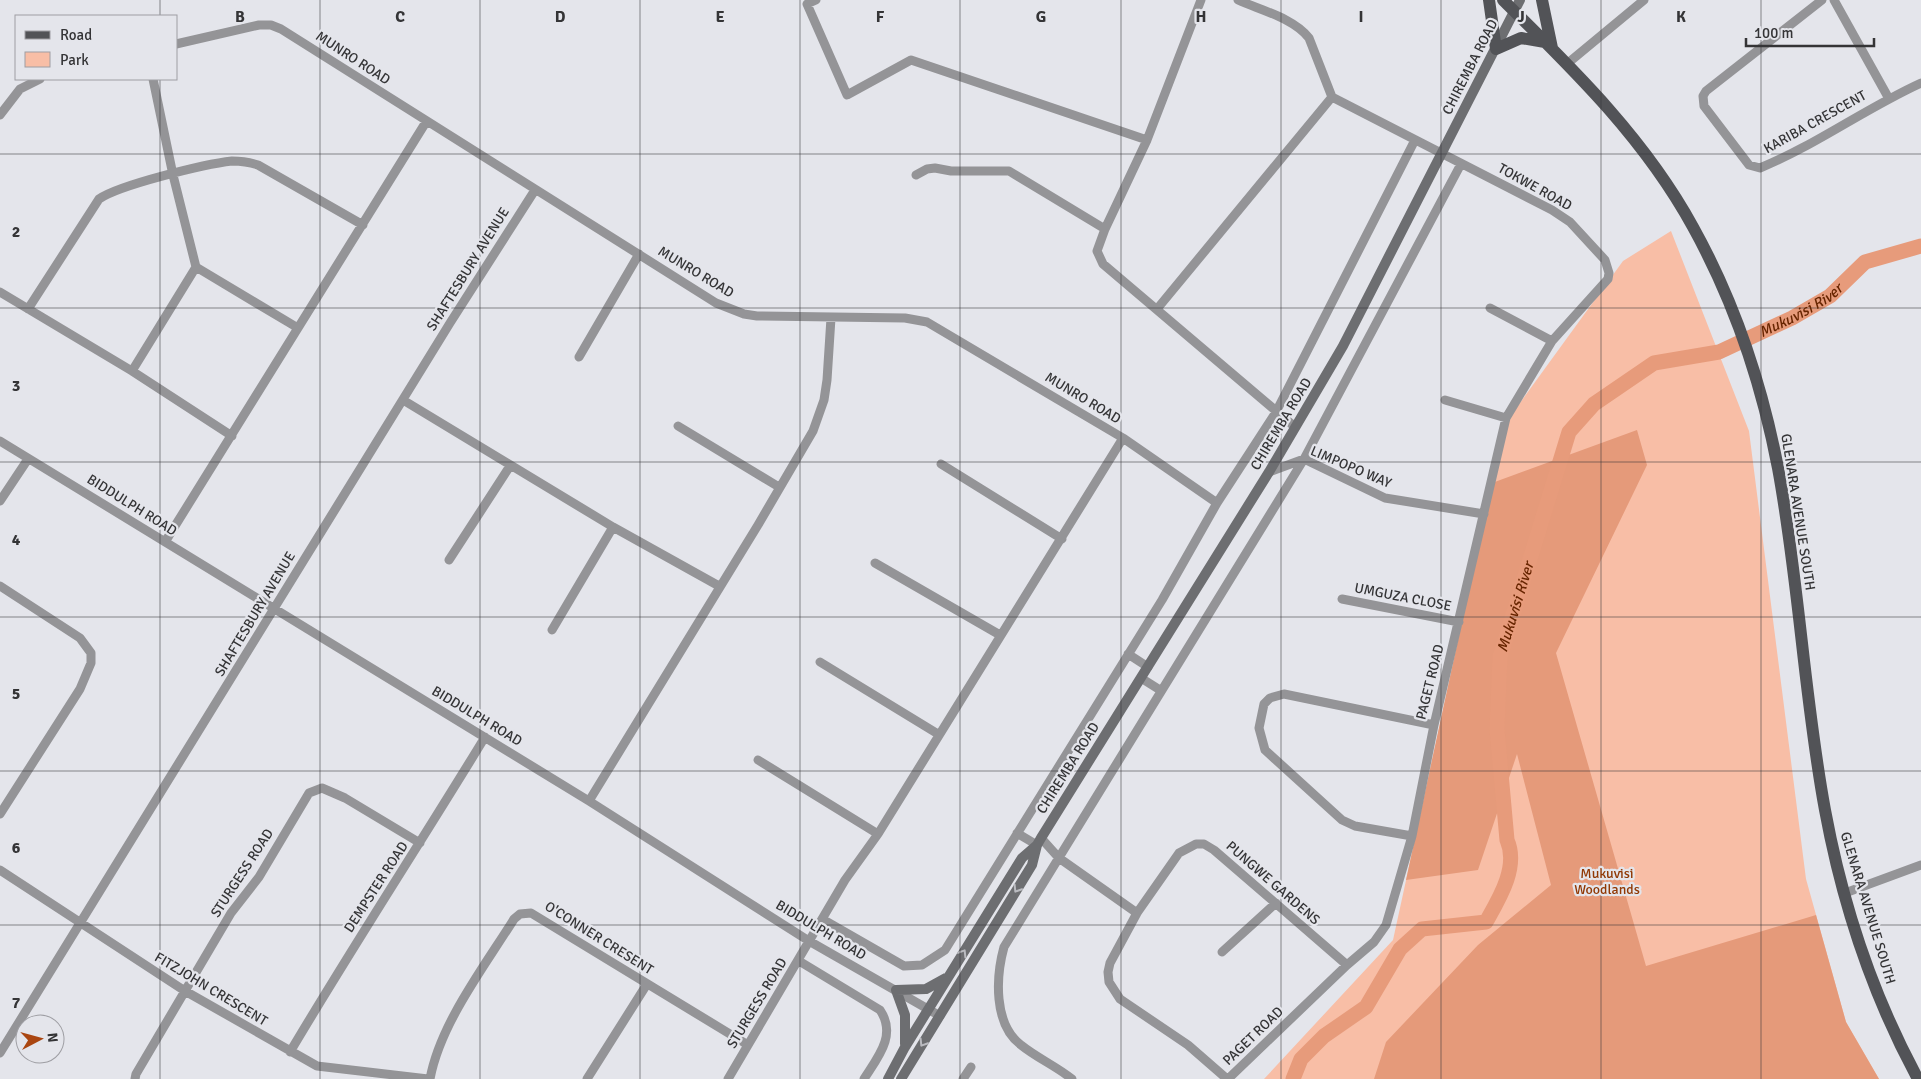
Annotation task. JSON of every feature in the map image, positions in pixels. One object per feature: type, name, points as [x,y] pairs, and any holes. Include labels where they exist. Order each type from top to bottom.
[{"type":"main road","points":[[1489,0],[1496,49],[1521,38],[1549,45],[1542,0]]},
{"type":"main road","name":"GLENARA AVENUE SOUTH","points":[[1503,0],[1517,6],[1549,45],[1568,63],[1620,121],[1668,184],[1695,230],[1740,331],[1758,384],[1778,467],[1790,544],[1818,771],[1828,822],[1845,893],[1871,976],[1890,1022],[1918,1079]]},
{"type":"main road","name":"CHIREMBA ROAD","points":[[888,1079],[905,1047],[1022,858],[1039,842],[1148,667],[1269,472],[1343,346],[1517,6]]},
{"type":"main road","name":"CHIREMBA ROAD","points":[[901,1079],[1032,865],[1039,842]]},
{"type":"main road","points":[[905,1047],[905,1015],[896,990],[926,988],[948,977]]},
{"type":"street","points":[[816,0],[807,4],[847,95],[911,60],[1147,140]]},
{"type":"street","points":[[1201,0],[1147,140],[1105,229],[1097,251],[1099,261],[1276,412],[1295,426]]},
{"type":"street","points":[[1157,309],[1332,97],[1309,38],[1304,32],[1296,25],[1238,0]]},
{"type":"street","points":[[1568,63],[1644,0]]},
{"type":"street","name":"KARIBA CRESCENT","points":[[1822,0],[1706,91],[1703,96],[1704,106],[1749,164],[1760,168],[1782,159],[1888,97],[1921,82]]},
{"type":"street","points":[[1834,0],[1888,97]]},
{"type":"street","name":"MUNRO ROAD","points":[[178,44],[253,26],[272,25],[304,42],[426,122],[707,298],[736,312],[763,316],[905,318],[928,322],[1123,438],[1217,503]]},
{"type":"street","points":[[0,116],[20,89],[38,80]]},
{"type":"street","points":[[152,80],[196,267],[298,328]]},
{"type":"street","name":"TOKWE ROAD","points":[[1332,97],[1442,152],[1460,164],[1529,197],[1570,222],[1606,260]]},
{"type":"street","points":[[166,542],[426,122]]},
{"type":"street","points":[[822,919],[904,966],[922,965],[945,950],[1162,600],[1217,503],[1276,412],[1415,140]]},
{"type":"street","points":[[28,309],[99,199],[114,190],[173,175],[218,164],[246,161],[272,172],[363,225]]},
{"type":"street","points":[[1072,1079],[1021,1045],[1007,1029],[999,994],[998,977],[1004,947],[1160,690],[1304,459],[1460,164]]},
{"type":"street","points":[[916,174],[927,168],[1010,171],[1105,229]]},
{"type":"street","name":"SHAFTESBURY AVENUE","points":[[0,1053],[21,1016],[535,190]]},
{"type":"street","points":[[579,357],[639,254]]},
{"type":"street","name":"PAGET ROAD","points":[[1228,1079],[1347,965],[1374,942],[1386,925],[1412,836],[1434,725],[1506,418],[1552,341],[1604,286],[1609,273],[1606,260]]},
{"type":"street","points":[[132,371],[196,267]]},
{"type":"street","points":[[0,292],[132,371],[232,436]]},
{"type":"street","points":[[1490,308],[1552,341]]},
{"type":"street","points":[[589,801],[758,525],[778,487],[808,441],[822,407],[827,380],[831,318]]},
{"type":"street","points":[[403,400],[613,527],[719,586]]},
{"type":"street","points":[[1445,400],[1506,418]]},
{"type":"street","points":[[678,426],[778,487]]},
{"type":"street","name":"STURGESS ROAD","points":[[728,1079],[845,880],[878,834],[938,734],[1062,539],[1123,438]]},
{"type":"street","name":"BIDDULPH ROAD","points":[[0,441],[589,801],[809,940],[940,1016]]},
{"type":"street","points":[[0,500],[28,459]]},
{"type":"street","name":"LIMPOPO WAY","points":[[1269,472],[1304,459],[1385,498],[1484,514]]},
{"type":"street","points":[[941,464],[1062,539]]},
{"type":"street","points":[[449,560],[510,466]]},
{"type":"street","points":[[552,630],[613,527]]},
{"type":"street","points":[[875,563],[1000,635]]},
{"type":"street","points":[[0,586],[80,638],[91,653],[91,663],[80,690],[0,814]]},
{"type":"street","name":"UMGUZA CLOSE","points":[[1342,599],[1459,622]]},
{"type":"street","points":[[1128,654],[1148,667]]},
{"type":"street","points":[[820,662],[938,734]]},
{"type":"street","points":[[1141,678],[1160,690]]},
{"type":"street","points":[[1412,836],[1355,826],[1342,820],[1265,750],[1259,728],[1264,704],[1270,698],[1284,694],[1434,725]]},
{"type":"street","name":"DEMPSTER ROAD","points":[[290,1052],[346,958],[485,737]]},
{"type":"street","points":[[758,760],[878,834]]},
{"type":"street","name":"STURGESS ROAD","points":[[135,1079],[136,1074],[231,913],[258,877],[309,793],[322,788],[345,798],[420,843]]},
{"type":"street","points":[[1017,833],[1039,842],[1137,913]]},
{"type":"street","name":"PUNGWE GARDENS","points":[[1228,1079],[1188,1045],[1120,999],[1114,991],[1108,972],[1110,963],[1137,913],[1179,853],[1196,844],[1204,844],[1214,850],[1347,965]]},
{"type":"street","points":[[1845,893],[1921,865]]},
{"type":"street","name":"FITZJOHN CRESCENT","points":[[0,870],[185,991],[317,1066],[429,1079]]},
{"type":"street","points":[[1222,952],[1276,903]]},
{"type":"street","name":"O'CONNER CRESENT","points":[[429,1079],[434,1057],[445,1031],[514,919],[520,914],[531,913],[748,1045]]},
{"type":"street","points":[[799,961],[880,1010],[884,1017],[887,1036],[883,1048],[864,1079]]},
{"type":"street","points":[[587,1079],[647,984]]},
{"type":"street","points":[[963,1079],[971,1068]]},
{"type":"green space","name":"Mukuvisi Woodlands","points":[[1671,231],[1749,431],[1806,879],[1846,1022],[1879,1079],[1264,1079],[1393,940],[1506,422],[1623,261]]},
{"type":"green space","points":[[1637,430],[1647,465],[1556,653],[1646,966],[1816,915],[1846,1022],[1879,1079],[1374,1079],[1386,1042],[1478,945],[1551,885],[1517,754],[1478,870],[1406,880],[1492,483]]},
{"type":"waterway","name":"Mukuvisi River","points":[[1293,1079],[1301,1059],[1324,1036],[1366,1007],[1400,949],[1422,929],[1486,922],[1502,893],[1511,861],[1507,840],[1497,729],[1500,657],[1569,432],[1594,404],[1654,363],[1719,352],[1792,318],[1830,296],[1865,262],[1921,246]]}]
